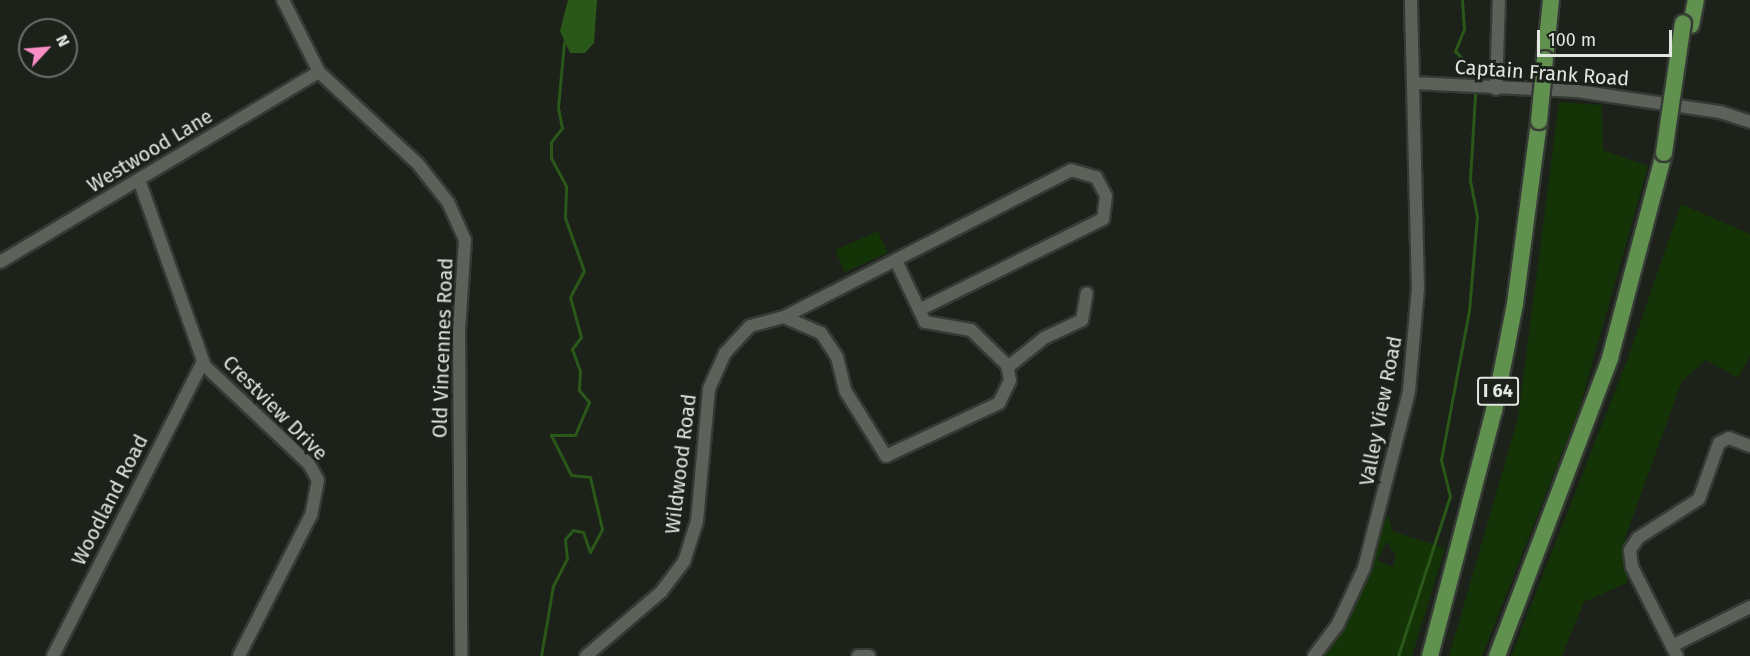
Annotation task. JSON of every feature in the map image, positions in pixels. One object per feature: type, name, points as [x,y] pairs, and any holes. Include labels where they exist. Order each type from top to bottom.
[{"type":"highway","name":"I 64","points":[[1430,656],[1498,389],[1539,121],[1545,59],[1545,0]]},
{"type":"highway","points":[[1545,59],[1551,0]]},
{"type":"highway","points":[[1685,0],[1687,24]]},
{"type":"highway","points":[[1497,656],[1610,358],[1664,153],[1687,24],[1696,0]]},
{"type":"street","name":"Old Vincennes Road","points":[[283,0],[319,72],[418,164],[448,202],[465,240],[459,376],[461,656]]},
{"type":"street","points":[[1411,0],[1413,83]]},
{"type":"street","points":[[1496,89],[1499,0]]},
{"type":"street","name":"Westwood Lane","points":[[0,262],[319,72]]},
{"type":"street","name":"Captain Frank Road","points":[[1413,83],[1651,100],[1750,122]]},
{"type":"street","name":"Valley View Road","points":[[1314,656],[1337,626],[1364,568],[1409,391],[1418,289],[1413,83]]},
{"type":"street","name":"Wildwood Road","points":[[586,656],[653,600],[684,562],[698,521],[703,417],[714,376],[740,333],[759,321],[784,317],[1071,170],[1092,173],[1106,196],[1107,212],[1097,223],[919,310]]},
{"type":"street","name":"Crestview Drive","points":[[139,180],[203,362],[222,386],[309,464],[319,489],[238,656]]},
{"type":"street","points":[[784,317],[821,333],[839,366],[846,392],[878,448],[890,456],[999,403],[1009,387],[1008,367],[971,330],[926,322],[896,261]]},
{"type":"street","points":[[1008,367],[1044,338],[1082,320],[1087,293]]},
{"type":"street","name":"Woodland Road","points":[[53,656],[203,362]]},
{"type":"street","points":[[1750,446],[1729,438],[1719,443],[1699,499],[1638,538],[1630,550],[1632,567],[1674,651],[1750,607]]},
{"type":"street","points":[[858,656],[869,656]]},
{"type":"shaded area","points":[[568,0],[597,0],[594,43],[585,53],[570,53],[560,31]]},
{"type":"shaded area","points":[[1559,102],[1602,105],[1603,150],[1648,166],[1579,410],[1482,656],[1449,656],[1518,418]]},
{"type":"shaded area","points":[[1681,204],[1750,234],[1750,356],[1738,378],[1706,360],[1682,381],[1625,538],[1627,583],[1584,602],[1562,656],[1511,656],[1628,358]]},
{"type":"shaded area","points":[[878,231],[888,253],[845,272],[835,250]]},
{"type":"shaded area","points":[[1388,515],[1392,531],[1445,548],[1412,656],[1318,656]],"holes":[[[1387,541],[1396,556],[1393,567],[1377,560]]]},
{"type":"waterway","points":[[1462,0],[1464,29],[1455,51],[1477,73]]},
{"type":"waterway","points":[[541,656],[553,586],[567,559],[565,539],[573,530],[583,532],[590,552],[602,529],[590,477],[571,475],[551,435],[575,435],[589,402],[579,390],[580,371],[572,349],[581,337],[570,297],[584,271],[565,218],[566,186],[551,158],[551,142],[562,128],[558,107],[564,42]]},
{"type":"waterway","points":[[1398,656],[1450,496],[1441,460],[1469,311],[1477,216],[1470,179],[1475,94]]}]
